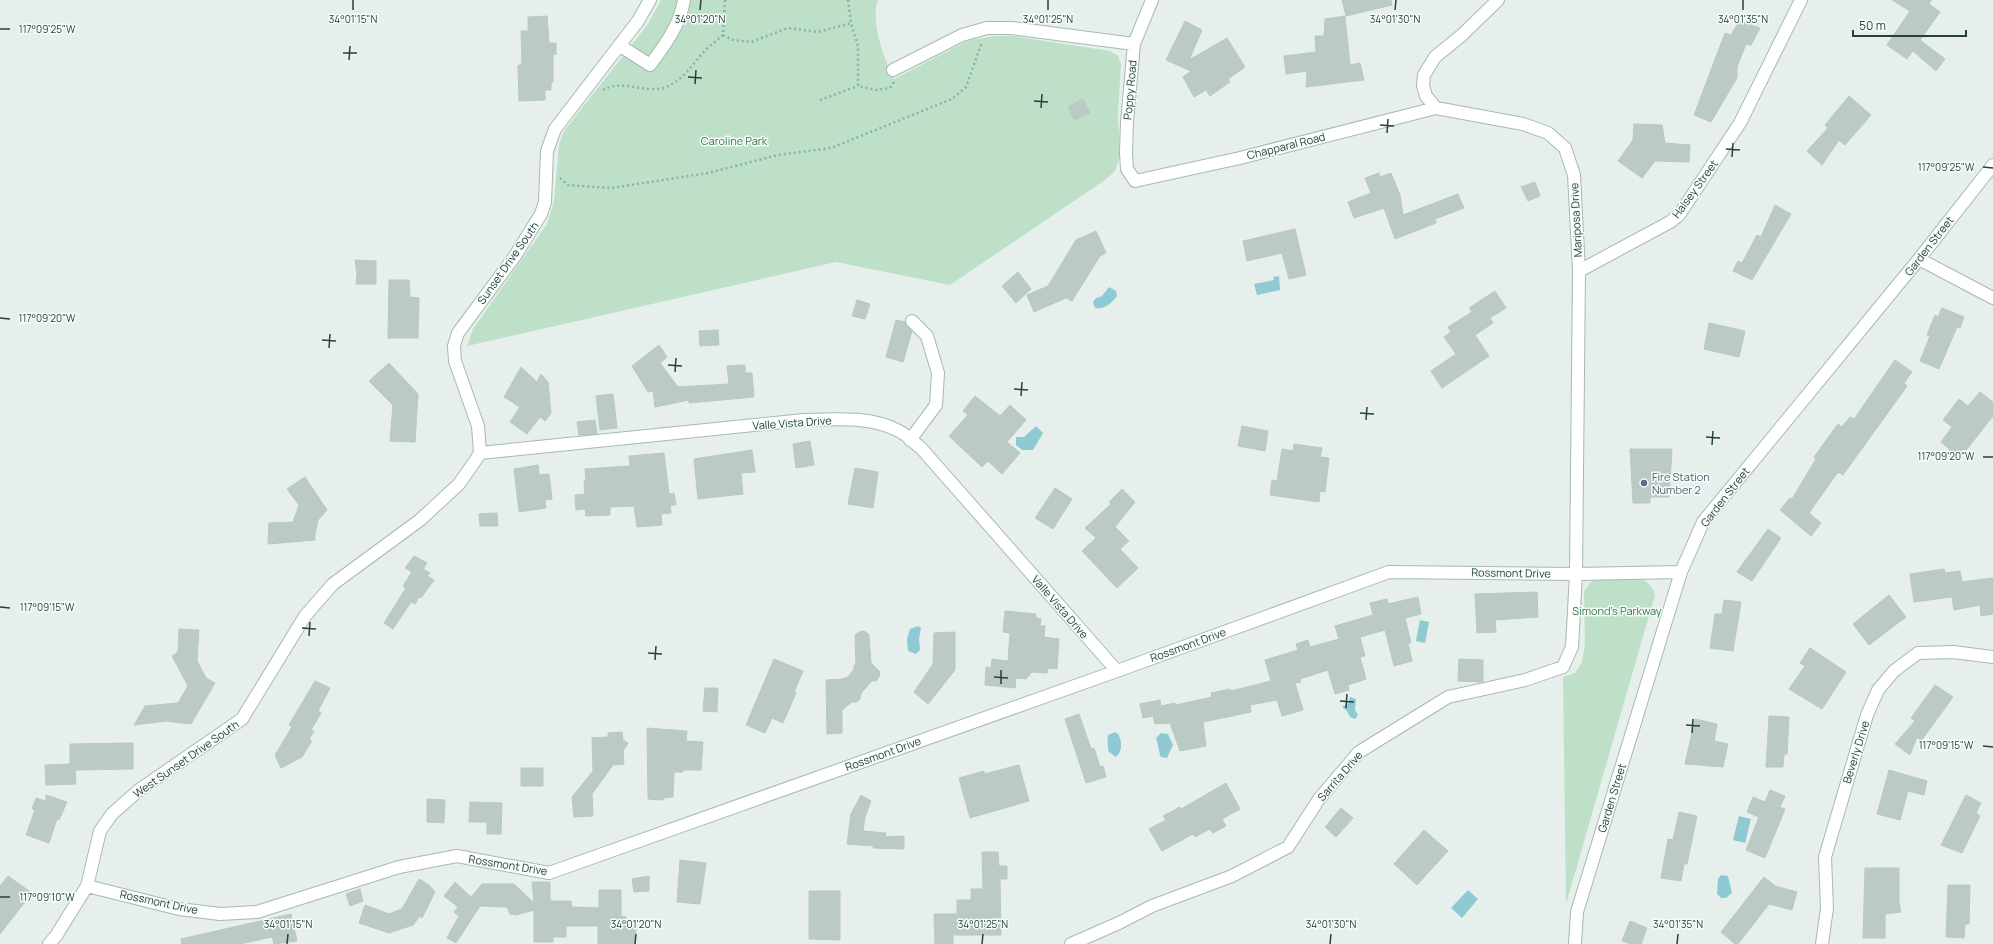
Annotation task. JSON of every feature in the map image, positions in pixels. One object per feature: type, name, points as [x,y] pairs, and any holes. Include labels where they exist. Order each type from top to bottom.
[{"type":"street","name":"Sunset Drive South","points":[[480,453],[478,426],[455,361],[454,346],[458,333],[515,256],[542,214],[545,202],[547,152],[555,129],[638,21],[650,0]]},
{"type":"street","points":[[619,45],[650,65],[666,45],[676,25],[684,0]]},
{"type":"street","name":"Poppy Road","points":[[1135,180],[1127,169],[1126,153],[1127,122],[1134,44],[1152,0]]},
{"type":"street","points":[[1436,108],[1426,96],[1423,86],[1424,75],[1429,64],[1498,0]]},
{"type":"street","name":"Halsey Street","points":[[1579,271],[1670,222],[1679,215],[1740,124],[1801,0]]},
{"type":"street","points":[[892,70],[962,35],[987,28],[1011,28],[1134,44]]},
{"type":"street","name":"Chapparal Road","points":[[1135,180],[1240,158],[1436,108]]},
{"type":"street","name":"Mariposa Drive","points":[[1436,108],[1523,124],[1548,133],[1565,148],[1574,175],[1579,271],[1576,574]]},
{"type":"street","name":"Garden Street","points":[[1575,944],[1577,912],[1681,572],[1703,522],[1920,259],[1993,165]]},
{"type":"street","points":[[1920,259],[1993,298]]},
{"type":"street","points":[[910,440],[936,404],[938,373],[926,336],[912,321]]},
{"type":"street","name":"Valle Vista Drive","points":[[480,453],[804,420],[868,422],[900,432],[926,454],[1117,671]]},
{"type":"street","name":"West Sunset Drive South","points":[[49,944],[56,936],[87,886],[100,831],[112,814],[139,790],[242,719],[305,616],[333,584],[420,520],[459,484],[480,453]]},
{"type":"street","name":"Rossmont Drive","points":[[87,886],[179,909],[227,913],[257,912],[400,867],[457,856],[549,873],[1117,671],[1389,572],[1576,574],[1681,572]]},
{"type":"street","name":"Sarrita Drive","points":[[1071,944],[1119,923],[1152,906],[1232,876],[1288,847],[1319,799],[1359,752],[1448,698],[1525,680],[1563,667],[1572,647],[1576,574]]},
{"type":"street","name":"Beverly Drive","points":[[1822,944],[1827,908],[1825,857],[1856,750],[1878,690],[1894,670],[1918,653],[1953,652],[1993,657]]},
{"type":"path","points":[[596,94],[609,86],[618,85],[653,89],[664,88],[685,74],[703,53],[723,35],[726,0]]},
{"type":"path","points":[[848,0],[851,23],[858,46],[858,86]]},
{"type":"path","points":[[723,35],[732,40],[751,42],[788,28],[818,32],[851,23]]},
{"type":"path","points":[[559,173],[560,180],[568,185],[612,188],[708,173],[778,155],[831,148],[952,98],[966,87],[987,28]]},
{"type":"path","points":[[820,100],[858,86],[876,90],[890,88],[896,79],[892,70]]},
{"type":"green space","name":"Caroline Park","points":[[661,0],[878,0],[876,19],[879,40],[894,79],[969,40],[994,36],[1013,36],[1110,51],[1118,56],[1121,64],[1118,113],[1120,156],[1115,171],[1105,180],[950,285],[836,262],[467,346],[473,329],[547,224],[554,201],[559,145],[564,131],[648,24]]},
{"type":"green space","name":"Simond's Parkway","points":[[1624,577],[1640,579],[1647,582],[1652,587],[1655,595],[1566,904],[1563,677],[1575,673],[1582,662],[1585,644],[1584,591],[1591,582],[1600,578]]},
{"type":"water","points":[[1279,276],[1280,290],[1257,295],[1254,284],[1274,280],[1273,277]]},
{"type":"water","points":[[1109,287],[1116,291],[1117,296],[1108,305],[1102,308],[1095,308],[1093,302],[1096,298],[1102,296]]},
{"type":"water","points":[[1036,426],[1043,433],[1033,450],[1022,450],[1016,445],[1016,437],[1024,437]]},
{"type":"water","points":[[1420,620],[1429,622],[1425,643],[1416,641]]},
{"type":"water","points":[[918,626],[921,628],[919,639],[920,650],[916,654],[908,651],[907,639],[910,629]]},
{"type":"water","points":[[1350,697],[1356,699],[1355,710],[1358,715],[1355,719],[1350,717],[1347,711],[1343,708],[1343,706],[1348,704]]},
{"type":"water","points":[[1115,732],[1118,734],[1121,743],[1120,752],[1116,757],[1109,752],[1108,740],[1108,735]]},
{"type":"water","points":[[1161,733],[1168,734],[1173,745],[1167,758],[1161,757],[1156,738]]},
{"type":"water","points":[[1739,816],[1751,819],[1745,843],[1733,840]]},
{"type":"water","points":[[1721,875],[1728,876],[1732,893],[1726,898],[1721,898],[1717,894],[1718,879]]},
{"type":"water","points":[[1468,890],[1478,899],[1462,918],[1451,908]]},
{"type":"building","points":[[1342,0],[1391,0],[1392,5],[1346,16]]},
{"type":"building","points":[[1892,0],[1931,0],[1929,4],[1940,12],[1920,40],[1945,59],[1936,71],[1913,51],[1907,59],[1887,45],[1910,11]]},
{"type":"building","points":[[547,16],[549,43],[556,43],[556,54],[553,55],[553,82],[551,82],[551,90],[545,90],[545,100],[519,101],[518,65],[522,65],[521,31],[528,31],[528,17]]},
{"type":"building","points":[[1345,16],[1350,65],[1360,63],[1364,80],[1306,87],[1307,71],[1286,74],[1284,56],[1316,52],[1315,36],[1324,36],[1325,19]]},
{"type":"building","points":[[1185,21],[1202,30],[1189,60],[1227,38],[1245,67],[1228,79],[1230,82],[1210,96],[1206,90],[1194,97],[1183,77],[1191,71],[1166,60]]},
{"type":"building","points":[[1739,21],[1760,28],[1751,45],[1746,44],[1737,67],[1737,78],[1711,122],[1694,115],[1725,33],[1731,35]]},
{"type":"building","points":[[1849,96],[1871,115],[1845,145],[1839,140],[1822,165],[1807,151],[1828,128],[1825,125]]},
{"type":"building","points":[[1083,99],[1090,113],[1074,120],[1068,107]]},
{"type":"building","points":[[1634,124],[1662,125],[1665,143],[1690,145],[1689,162],[1655,161],[1642,178],[1618,161],[1633,140]]},
{"type":"building","points":[[1379,173],[1380,177],[1391,173],[1400,195],[1403,215],[1458,194],[1464,208],[1435,219],[1436,223],[1395,239],[1384,208],[1354,218],[1348,202],[1371,193],[1365,178]]},
{"type":"building","points":[[1535,182],[1540,196],[1528,201],[1521,187]]},
{"type":"building","points":[[1775,205],[1791,214],[1752,280],[1733,271],[1738,261],[1742,263],[1757,235],[1761,237]]},
{"type":"building","points":[[1295,229],[1306,275],[1289,279],[1282,253],[1247,261],[1243,241]]},
{"type":"building","points":[[1096,231],[1106,253],[1100,256],[1072,301],[1066,298],[1034,312],[1027,295],[1048,286],[1076,240]]},
{"type":"building","points":[[355,260],[376,261],[376,284],[356,284],[357,273]]},
{"type":"building","points":[[1018,272],[1031,289],[1016,303],[1002,286]]},
{"type":"building","points":[[389,280],[409,280],[410,297],[419,298],[418,338],[388,338]]},
{"type":"building","points":[[1495,291],[1506,308],[1490,318],[1493,323],[1475,335],[1489,356],[1442,388],[1431,371],[1456,354],[1444,337],[1451,332],[1448,327],[1472,312],[1469,308]]},
{"type":"building","points":[[857,300],[870,304],[865,319],[852,316]]},
{"type":"building","points":[[1942,308],[1964,317],[1960,328],[1957,327],[1939,369],[1920,361],[1930,336],[1927,335],[1935,315],[1938,317]]},
{"type":"building","points":[[896,320],[905,322],[912,331],[903,362],[886,357]]},
{"type":"building","points":[[1709,323],[1745,331],[1739,357],[1704,349]]},
{"type":"building","points":[[718,330],[719,345],[700,346],[699,331]]},
{"type":"building","points":[[659,345],[667,357],[660,363],[678,387],[729,384],[727,366],[745,365],[745,373],[752,373],[754,397],[689,403],[689,400],[655,407],[653,391],[648,392],[632,366]]},
{"type":"building","points":[[1895,360],[1912,372],[1904,383],[1907,386],[1843,475],[1838,472],[1809,513],[1821,523],[1811,536],[1780,510],[1790,498],[1792,499],[1816,459],[1814,457],[1838,424],[1842,427],[1850,417],[1854,419]]},
{"type":"building","points":[[389,363],[418,394],[415,442],[390,441],[393,405],[369,381]]},
{"type":"building","points":[[521,367],[537,382],[541,374],[548,382],[551,413],[545,421],[540,417],[527,434],[510,422],[520,407],[504,397]]},
{"type":"building","points":[[1980,392],[1993,402],[1993,416],[1960,458],[1941,442],[1952,427],[1943,420],[1959,399],[1968,406]]},
{"type":"building","points":[[613,394],[617,428],[600,430],[596,396]]},
{"type":"building","points":[[975,396],[1000,416],[1010,405],[1026,420],[1007,442],[1020,453],[1002,474],[988,461],[982,467],[949,436],[968,415],[963,411]]},
{"type":"building","points":[[595,420],[597,434],[579,435],[577,422]]},
{"type":"building","points":[[1242,426],[1268,431],[1265,451],[1238,446]]},
{"type":"building","points":[[810,441],[814,465],[796,468],[793,444]]},
{"type":"building","points":[[1294,444],[1322,448],[1320,457],[1329,458],[1325,492],[1320,491],[1319,502],[1270,495],[1272,480],[1277,481],[1282,449],[1293,451]]},
{"type":"building","points":[[1630,449],[1672,449],[1669,497],[1650,497],[1650,503],[1633,503]]},
{"type":"building","points":[[752,450],[755,472],[741,473],[743,494],[698,499],[694,459]]},
{"type":"building","points":[[664,453],[669,494],[674,493],[676,505],[670,505],[671,513],[661,514],[662,525],[637,527],[634,506],[610,507],[610,515],[586,516],[585,509],[576,510],[575,495],[585,494],[585,469],[630,466],[629,456]]},
{"type":"building","points":[[538,465],[539,475],[549,474],[552,499],[545,500],[546,508],[519,512],[514,469]]},
{"type":"building","points":[[855,468],[878,472],[873,508],[848,504]]},
{"type":"building","points":[[305,477],[327,510],[318,520],[315,540],[268,544],[269,523],[293,522],[299,505],[287,489]]},
{"type":"building","points":[[1055,488],[1072,499],[1053,529],[1035,518]]},
{"type":"building","points":[[1122,489],[1135,502],[1115,527],[1129,541],[1120,549],[1138,568],[1117,588],[1082,551],[1096,538],[1085,528],[1111,504],[1109,502]]},
{"type":"building","points":[[497,513],[498,526],[480,526],[479,514]]},
{"type":"building","points":[[1768,529],[1781,538],[1752,581],[1737,572]]},
{"type":"building","points":[[414,556],[427,563],[423,569],[430,573],[427,576],[434,580],[421,598],[419,597],[415,604],[411,602],[393,629],[384,623],[406,588],[403,586],[412,572],[405,568]]},
{"type":"building","points":[[1944,569],[1945,573],[1960,571],[1962,582],[1993,578],[1993,614],[1981,616],[1980,605],[1954,610],[1952,597],[1914,602],[1910,574]]},
{"type":"building","points":[[1537,592],[1538,617],[1495,620],[1496,632],[1477,633],[1475,594]]},
{"type":"building","points":[[1889,595],[1906,617],[1869,645],[1853,624]]},
{"type":"building","points":[[1418,597],[1421,614],[1405,618],[1411,643],[1408,643],[1412,661],[1394,666],[1385,630],[1360,637],[1365,656],[1360,657],[1366,679],[1348,685],[1349,690],[1335,694],[1328,670],[1300,679],[1301,682],[1295,683],[1303,710],[1282,716],[1277,700],[1250,705],[1251,712],[1203,722],[1206,746],[1180,751],[1170,723],[1155,724],[1153,716],[1143,718],[1140,704],[1160,700],[1161,706],[1175,703],[1176,705],[1212,697],[1211,693],[1230,689],[1231,691],[1271,681],[1265,660],[1298,650],[1296,644],[1308,640],[1310,647],[1339,639],[1335,626],[1373,615],[1370,603],[1387,599],[1388,604]]},
{"type":"building","points":[[1724,600],[1741,602],[1733,651],[1710,648],[1715,614],[1722,614]]},
{"type":"building","points":[[1005,611],[1036,614],[1036,618],[1041,619],[1040,626],[1045,626],[1044,637],[1059,639],[1057,669],[1048,668],[1047,673],[1032,672],[1026,679],[1016,678],[1015,688],[985,685],[986,667],[991,668],[992,659],[1008,661],[1010,633],[1003,632]]},
{"type":"building","points":[[179,629],[199,630],[197,661],[206,678],[215,683],[191,724],[166,721],[134,725],[145,706],[178,703],[188,686],[172,656],[178,652]]},
{"type":"building","points":[[861,631],[866,632],[869,635],[871,663],[880,672],[879,677],[876,681],[872,681],[861,693],[860,699],[856,702],[852,702],[842,710],[842,733],[827,734],[826,680],[848,677],[854,669],[854,665],[856,665],[855,635]]},
{"type":"building","points":[[955,632],[955,670],[928,704],[914,692],[933,664],[934,633]]},
{"type":"building","points":[[1810,648],[1846,672],[1822,709],[1789,689],[1805,666],[1800,663]]},
{"type":"building","points":[[774,659],[803,671],[794,692],[796,693],[783,723],[772,718],[765,733],[746,725]]},
{"type":"building","points":[[1459,659],[1483,660],[1483,682],[1458,681]]},
{"type":"building","points":[[315,681],[330,688],[318,711],[321,713],[311,730],[314,731],[309,739],[312,741],[302,757],[281,768],[275,755],[292,727],[289,725]]},
{"type":"building","points":[[1935,685],[1953,697],[1921,741],[1917,737],[1910,755],[1895,744],[1915,721],[1911,718]]},
{"type":"building","points":[[705,688],[718,688],[717,712],[703,711]]},
{"type":"building","points":[[1079,714],[1091,749],[1094,748],[1100,767],[1103,766],[1106,777],[1086,783],[1065,719]]},
{"type":"building","points":[[1769,716],[1789,717],[1787,754],[1784,754],[1783,767],[1766,767]]},
{"type":"building","points":[[1695,719],[1717,724],[1714,741],[1728,744],[1723,767],[1685,764]]},
{"type":"building","points":[[647,728],[687,731],[686,741],[703,742],[701,770],[683,770],[683,772],[674,772],[673,797],[663,798],[663,800],[648,799]]},
{"type":"building","points":[[622,732],[623,740],[628,743],[623,751],[624,764],[613,765],[592,794],[593,816],[574,817],[572,797],[593,771],[592,738],[608,737],[608,733]]},
{"type":"building","points":[[133,743],[133,769],[75,770],[76,784],[46,785],[45,765],[70,764],[70,744]]},
{"type":"building","points":[[1019,765],[1029,801],[970,818],[959,778],[984,771],[984,774]]},
{"type":"building","points":[[521,768],[543,768],[543,786],[521,786]]},
{"type":"building","points":[[1889,770],[1927,781],[1924,795],[1908,791],[1900,820],[1877,814]]},
{"type":"building","points":[[1226,783],[1240,809],[1222,819],[1226,826],[1213,833],[1210,829],[1195,837],[1193,834],[1162,851],[1149,829],[1166,820],[1163,816],[1180,807],[1181,809]]},
{"type":"building","points":[[1770,790],[1785,796],[1780,807],[1785,809],[1765,858],[1746,850],[1759,817],[1747,812],[1753,797],[1765,802]]},
{"type":"building","points":[[46,795],[67,802],[59,820],[57,819],[49,843],[26,835],[35,810],[32,809],[36,798],[46,801]]},
{"type":"building","points":[[861,795],[871,801],[865,817],[863,831],[886,833],[885,837],[904,836],[904,849],[873,848],[874,846],[847,844],[851,814]]},
{"type":"building","points":[[1966,795],[1981,803],[1976,813],[1980,816],[1962,853],[1941,845]]},
{"type":"building","points":[[427,799],[445,800],[444,823],[427,822]]},
{"type":"building","points":[[470,802],[502,803],[501,834],[487,834],[487,822],[469,822]]},
{"type":"building","points":[[1341,808],[1353,818],[1336,837],[1325,827]]},
{"type":"building","points":[[1679,812],[1697,816],[1687,864],[1684,864],[1681,881],[1661,878],[1668,839],[1673,840]]},
{"type":"building","points":[[1424,830],[1448,851],[1417,885],[1394,864]]},
{"type":"building","points":[[982,852],[998,852],[999,866],[1007,866],[1007,879],[1000,879],[1001,935],[953,935],[953,944],[935,944],[934,914],[957,914],[957,900],[971,900],[971,889],[983,889]]},
{"type":"building","points":[[680,860],[706,863],[700,904],[677,902]]},
{"type":"building","points":[[1865,868],[1899,868],[1899,903],[1901,912],[1885,914],[1885,938],[1863,938]]},
{"type":"building","points":[[8,876],[32,893],[0,934],[0,886]]},
{"type":"building","points":[[649,876],[649,891],[634,892],[632,879]]},
{"type":"building","points":[[1764,877],[1775,886],[1797,892],[1792,910],[1769,904],[1738,944],[1735,944],[1721,932]]},
{"type":"building","points":[[419,879],[429,885],[435,892],[422,918],[420,916],[413,925],[389,933],[359,923],[365,905],[389,914],[402,909]]},
{"type":"building","points":[[455,882],[471,897],[482,884],[514,884],[534,903],[532,882],[550,882],[550,901],[571,901],[572,907],[599,908],[599,890],[621,890],[621,916],[626,917],[626,926],[636,926],[635,944],[598,944],[598,926],[566,926],[566,937],[553,937],[553,942],[534,942],[534,910],[516,915],[510,914],[507,907],[480,906],[456,943],[447,938],[459,916],[454,912],[458,907],[444,896]]},
{"type":"building","points":[[1948,885],[1970,885],[1969,924],[1965,924],[1964,938],[1946,937]]},
{"type":"building","points":[[360,889],[363,901],[350,906],[346,894]]},
{"type":"building","points":[[809,891],[840,891],[840,940],[809,939]]},
{"type":"building","points":[[291,914],[297,941],[274,944],[272,937],[240,944],[182,944],[181,939]]},
{"type":"building","points":[[1630,921],[1647,928],[1641,944],[1631,944],[1622,941]]},
{"type":"place","name":"Fire Station Number 2","points":[[1644,483]]}]
